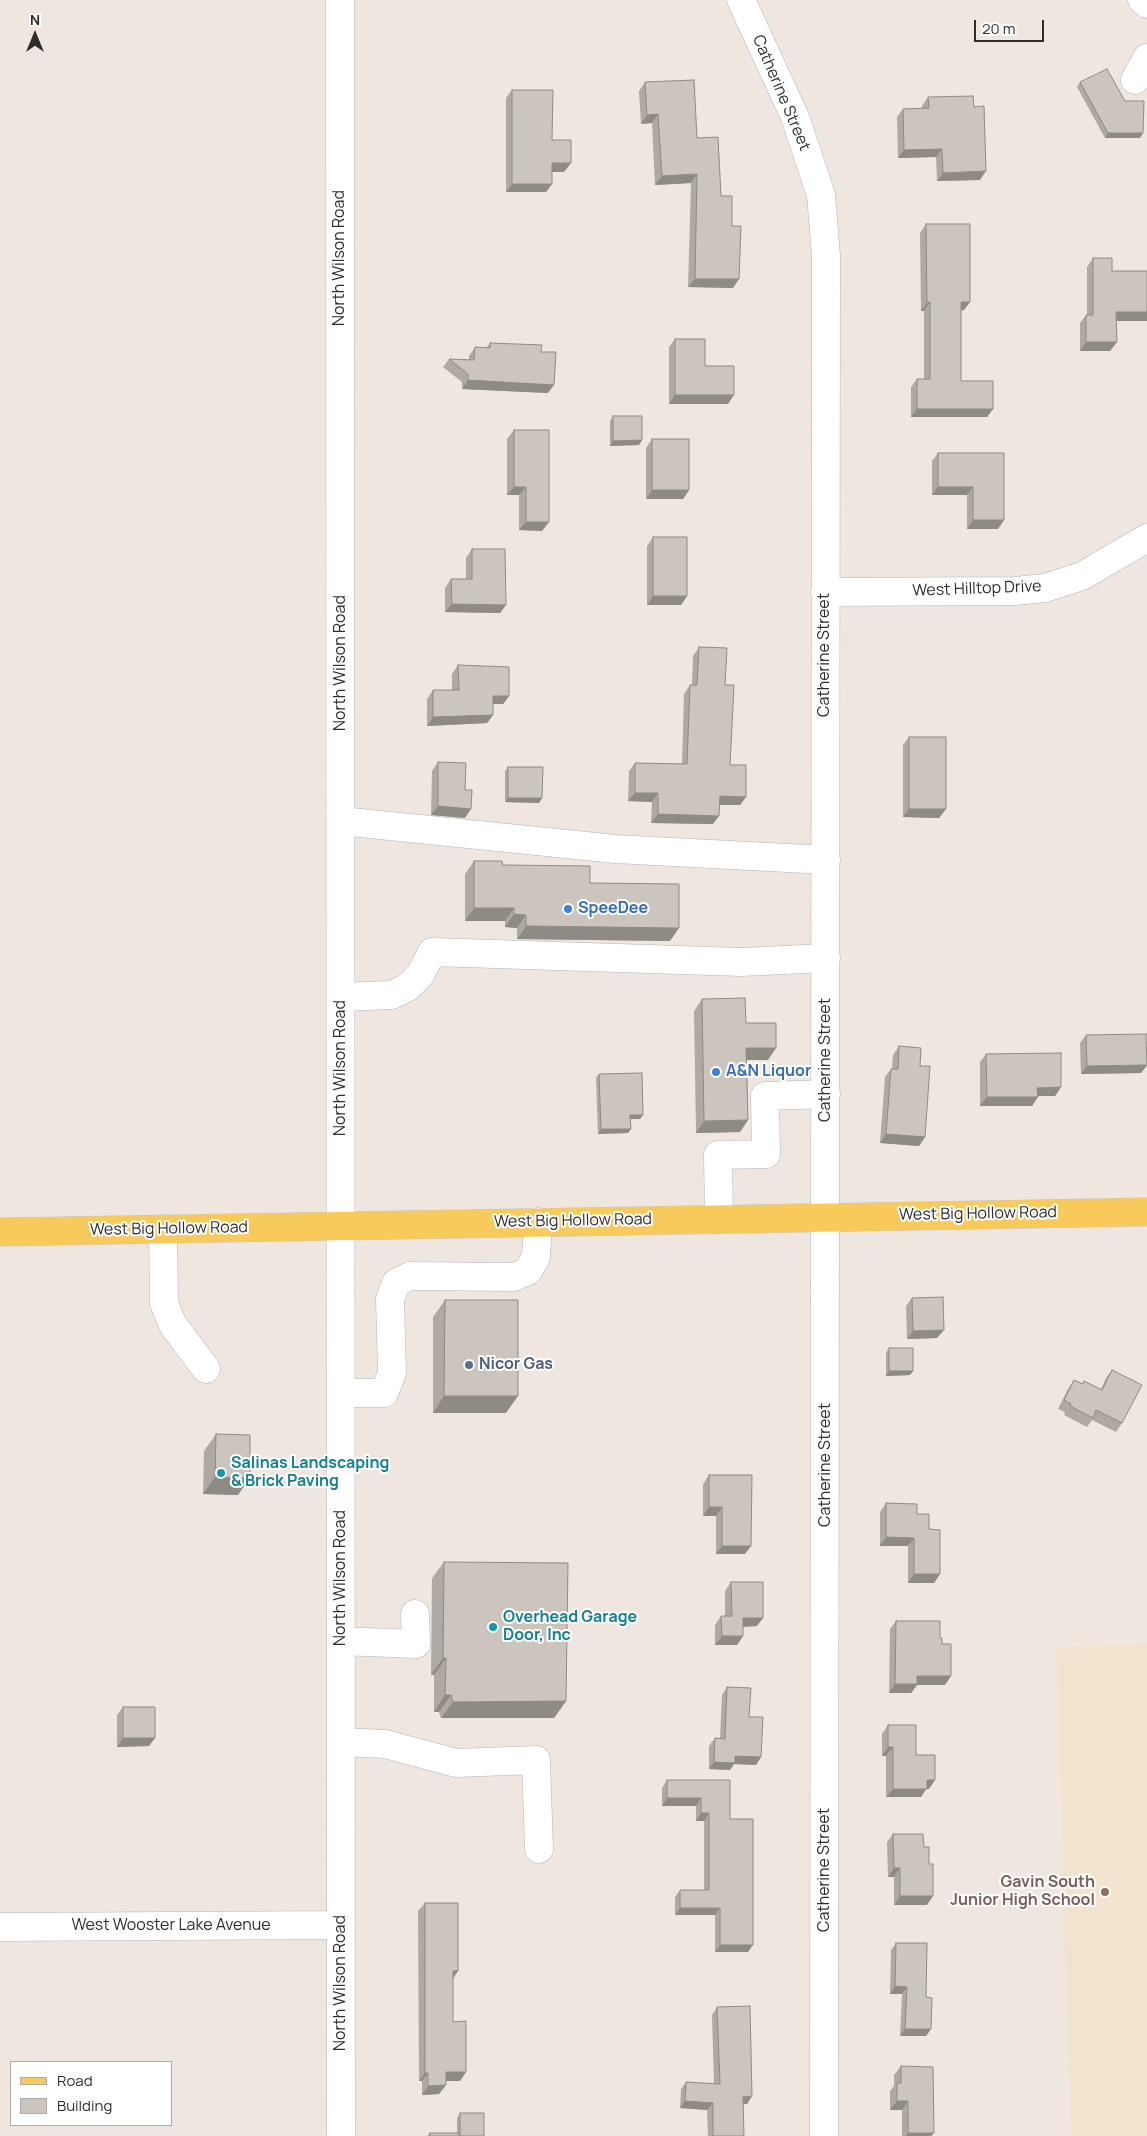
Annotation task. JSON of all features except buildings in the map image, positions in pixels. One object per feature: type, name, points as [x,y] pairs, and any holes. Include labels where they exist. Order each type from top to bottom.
[{"type":"main road","name":"West Big Hollow Road","points":[[0,1232],[826,1216],[1147,1212]]},
{"type":"street","name":"North Wilson Road","points":[[340,0],[342,1226],[340,2136]]},
{"type":"street","name":"Catherine Street","points":[[741,0],[796,117],[821,195],[826,256],[824,2136]]},
{"type":"street","points":[[1142,0],[1147,4]]},
{"type":"street","name":"West Hilltop Drive","points":[[825,592],[1015,591],[1045,588],[1082,576],[1147,538]]},
{"type":"street","points":[[341,821],[615,849],[826,860]]},
{"type":"street","points":[[341,997],[392,994],[408,987],[420,975],[432,952],[741,962],[826,958]]},
{"type":"street","points":[[719,1218],[718,1155],[766,1154],[765,1096],[826,1094]]},
{"type":"street","points":[[342,1393],[384,1393],[392,1372],[390,1299],[396,1283],[410,1276],[514,1277],[528,1271],[536,1257],[538,1222]]},
{"type":"street","points":[[163,1229],[164,1303],[174,1325],[206,1369]]},
{"type":"street","points":[[341,1641],[416,1644],[415,1614]]},
{"type":"street","points":[[341,1742],[385,1744],[456,1763],[536,1760],[539,1849]]},
{"type":"street","name":"West Wooster Lake Avenue","points":[[0,1927],[341,1925]]},
{"type":"shaded area","name":"Gavin South Junior High School","points":[[1147,1643],[1147,2136],[1070,2136],[1056,1648]]},
{"type":"place","name":"SpeeDee","points":[[568,909]]},
{"type":"place","name":"A&N Liquor","points":[[716,1072]]},
{"type":"place","name":"Nicor Gas","points":[[469,1365]]},
{"type":"place","name":"Salinas Landscaping & Brick Paving","points":[[221,1473]]},
{"type":"place","name":"Overhead Garage Door, Inc","points":[[493,1627]]},
{"type":"place","name":"Gavin South Junior High School","points":[[1105,1892]]}]
